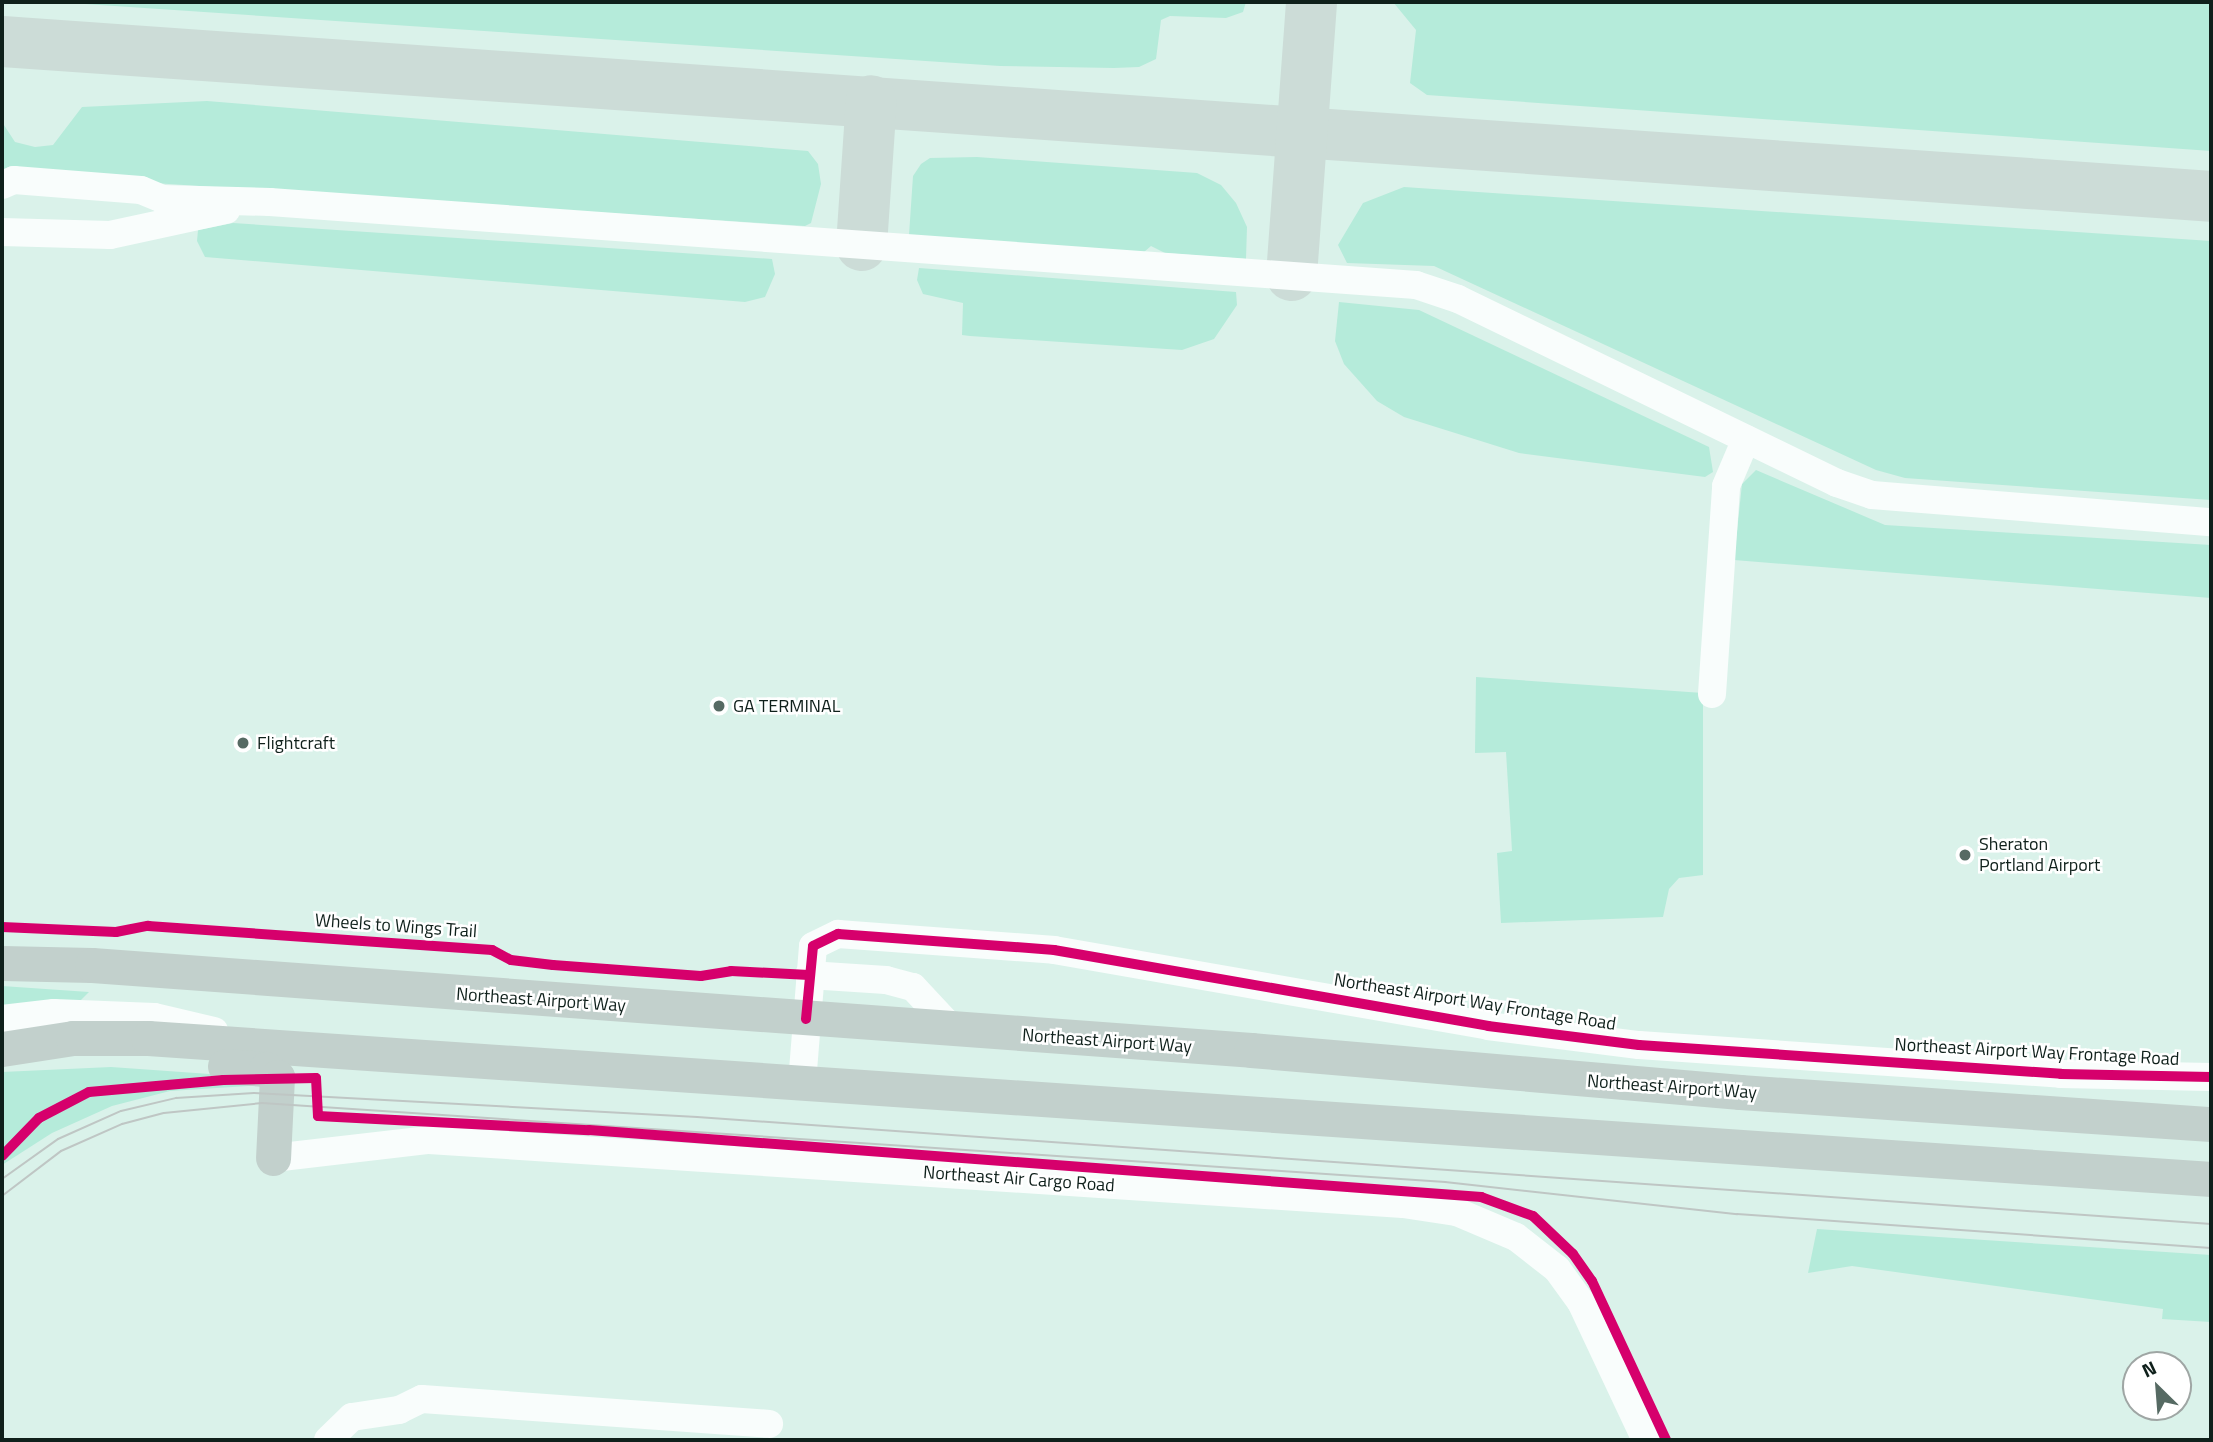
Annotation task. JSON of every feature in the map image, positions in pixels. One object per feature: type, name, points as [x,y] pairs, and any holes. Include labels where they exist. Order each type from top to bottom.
[{"type":"main road","name":"Northeast Airport Way","points":[[2,963],[105,966],[2211,1124]]},
{"type":"main road","points":[[106,1037],[149,1061],[272,1071],[279,1094],[273,1158]]},
{"type":"main road","points":[[2,1049],[106,1037],[283,1047],[2211,1179]]},
{"type":"street","points":[[2,185],[14,180],[141,190],[162,199],[270,202],[1416,285],[1458,299],[1746,439],[1872,495],[2211,522]]},
{"type":"street","points":[[2,193],[141,209],[162,199]]},
{"type":"street","points":[[2,232],[110,235],[270,202]]},
{"type":"street","points":[[1712,694],[1726,486],[1746,439]]},
{"type":"street","name":"Northeast Airport Way Frontage Road","points":[[802,1083],[813,946],[838,934],[1054,950],[1488,1026],[1639,1045],[2061,1074],[2211,1077]]},
{"type":"street","points":[[809,975],[886,980],[913,987],[954,1031]]},
{"type":"street","points":[[2,1019],[54,1013],[154,1017],[283,1047]]},
{"type":"street","name":"Northeast Air Cargo Road","points":[[273,1158],[429,1140],[1403,1204],[1457,1212],[1516,1237],[1557,1269],[1581,1302],[1646,1440]]},
{"type":"street","points":[[328,1440],[352,1417],[399,1410],[422,1399],[763,1435]]},
{"type":"green space","points":[[55,2],[1246,2],[1243,12],[1226,18],[1170,16],[1161,20],[1156,59],[1139,67],[1114,68],[1000,66]]},
{"type":"green space","points":[[1393,2],[2211,2],[2211,151],[1427,95],[1410,83],[1416,30]]},
{"type":"green space","points":[[207,101],[808,151],[818,164],[821,184],[811,223],[805,226],[2,173],[2,122],[15,142],[35,147],[53,145],[82,107]]},
{"type":"green space","points":[[977,157],[1197,173],[1221,185],[1236,203],[1247,227],[1246,259],[1165,253],[1151,246],[1144,252],[909,235],[913,176],[921,164],[930,158]]},
{"type":"green space","points":[[1404,187],[2211,241],[2211,500],[1905,478],[1876,470],[1434,266],[1347,263],[1338,245],[1363,203]]},
{"type":"green space","points":[[233,223],[772,259],[775,274],[765,297],[745,302],[205,257],[197,241],[198,230]]},
{"type":"green space","points":[[919,268],[1236,292],[1237,305],[1214,339],[1182,350],[970,336],[962,335],[963,303],[923,294],[917,280]]},
{"type":"green space","points":[[1339,302],[1419,310],[1709,447],[1713,472],[1705,477],[1519,453],[1404,417],[1377,401],[1344,364],[1335,341]]},
{"type":"green space","points":[[1756,470],[1885,525],[2211,545],[2211,598],[1734,560],[1742,484]]},
{"type":"green space","points":[[1476,677],[1703,693],[1703,875],[1679,878],[1669,889],[1663,917],[1501,923],[1497,853],[1512,851],[1506,752],[1475,753]]},
{"type":"green space","points":[[2,986],[89,992],[78,1003],[2,1007]]},
{"type":"green space","points":[[111,1067],[252,1077],[264,1085],[170,1091],[112,1106],[52,1133],[2,1165],[2,1072]]},
{"type":"green space","points":[[1817,1229],[2211,1255],[2211,1322],[2162,1319],[2163,1309],[1852,1266],[1808,1273]]},
{"type":"taxiway","points":[[1291,275],[1311,2]]},
{"type":"taxiway","points":[[2,41],[2211,196]]},
{"type":"taxiway","points":[[861,245],[871,100]]},
{"type":"tram line","points":[[2,1179],[58,1139],[121,1111],[176,1098],[254,1093],[697,1117],[2211,1224]]},
{"type":"tram line","points":[[2,1196],[61,1151],[122,1124],[164,1113],[262,1103],[1445,1182],[1737,1214],[2211,1248]]},
{"type":"cycle path","name":"Wheels to Wings Trail","points":[[2,927],[116,932],[148,926],[492,950],[511,960],[701,976],[731,971],[809,975]]},
{"type":"cycle path","points":[[806,1019],[813,946],[838,934],[1054,950],[1488,1026],[1639,1045],[2061,1074],[2211,1077]]},
{"type":"cycle path","points":[[2,1156],[39,1118],[89,1092],[223,1080],[316,1078],[318,1116],[589,1130],[1481,1197],[1533,1216],[1573,1254],[1592,1281],[1666,1440]]},
{"type":"place","name":"GA TERMINAL","points":[[719,706]]},
{"type":"place","name":"Flightcraft","points":[[243,743]]},
{"type":"place","name":"Sheraton Portland Airport","points":[[1965,855]]}]
